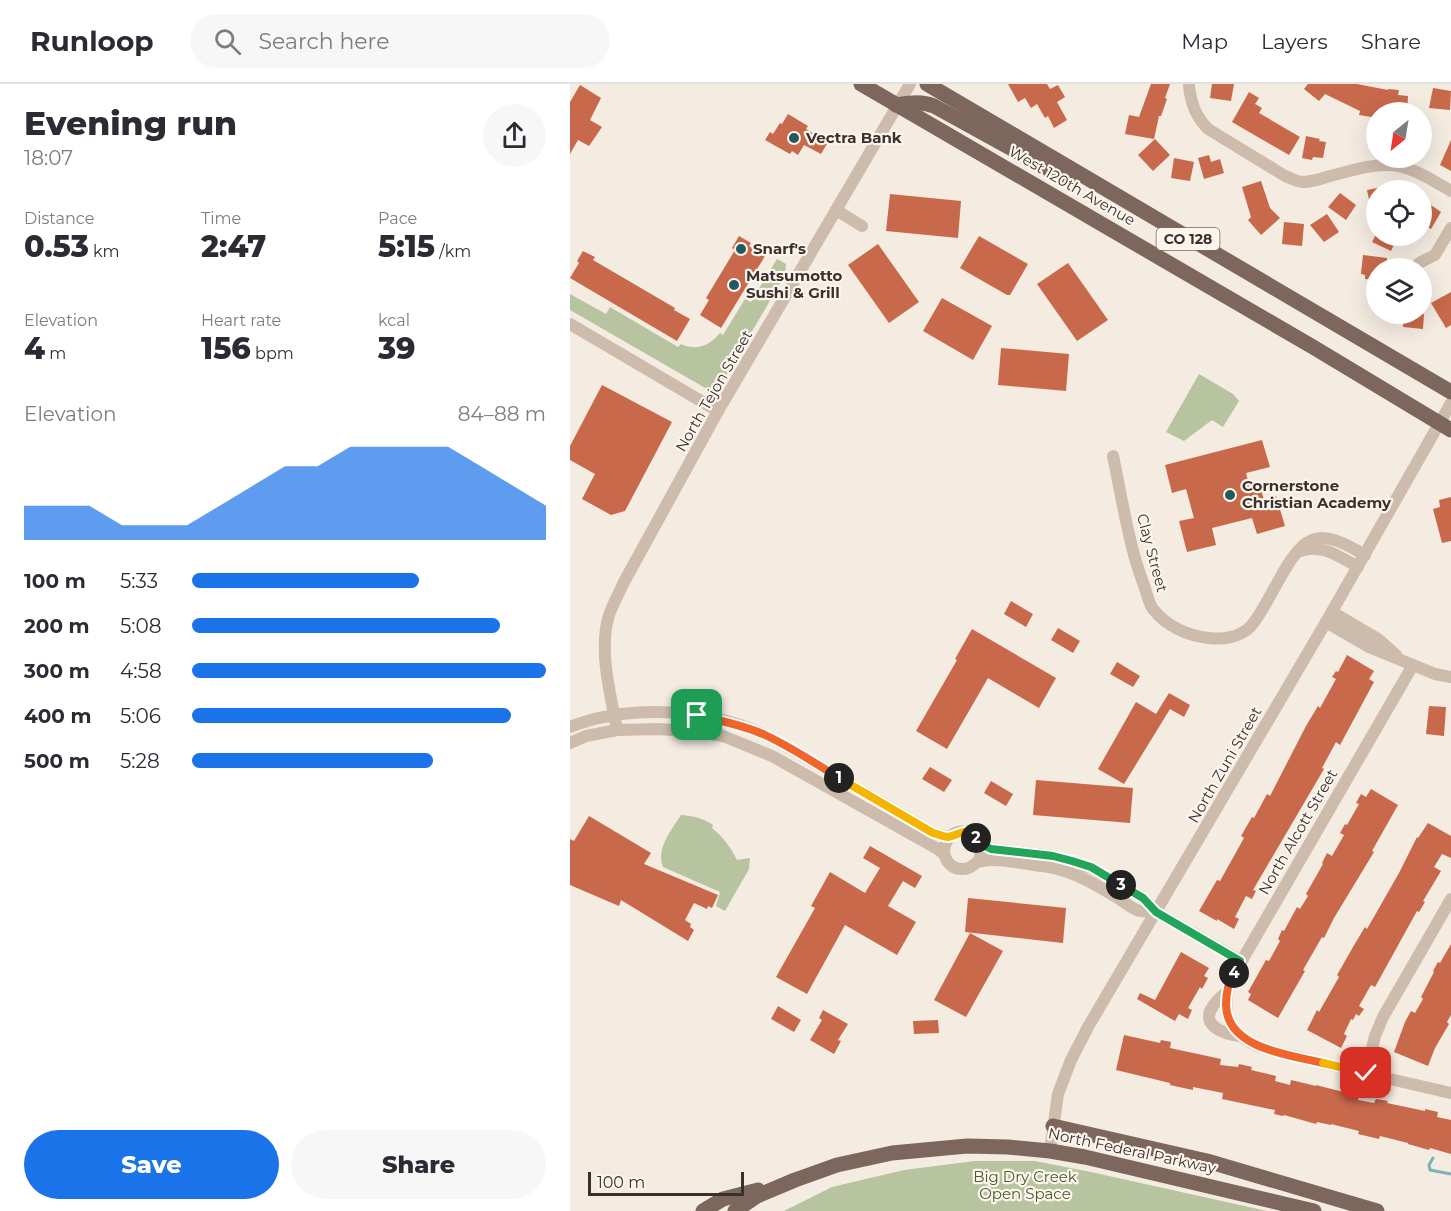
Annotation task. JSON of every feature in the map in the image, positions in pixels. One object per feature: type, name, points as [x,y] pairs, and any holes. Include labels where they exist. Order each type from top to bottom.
[{"type":"main road","name":"West 120th Avenue","points":[[861,84],[1445,427]]},
{"type":"main road","name":"West 120th Avenue","points":[[927,84],[1451,392]]},
{"type":"main road","points":[[897,105],[911,102],[934,106],[1052,171],[1116,196]]},
{"type":"main road","points":[[1053,1126],[1208,1161],[1377,1211]]},
{"type":"main road","name":"North Federal Parkway","points":[[735,1211],[757,1196],[837,1165],[892,1153],[967,1146],[1008,1147],[1085,1157],[1314,1211]]},
{"type":"main road","points":[[703,1211],[723,1199],[795,1180]]},
{"type":"street","name":"North Tejon Street","points":[[617,730],[605,660],[605,641],[609,616],[624,582],[718,411],[910,84]]},
{"type":"street","points":[[1190,84],[1190,95],[1201,123],[1296,181],[1318,180],[1364,167],[1389,165],[1413,170],[1451,191]]},
{"type":"street","points":[[836,210],[862,226]]},
{"type":"street","points":[[1429,258],[1435,255],[1451,228]]},
{"type":"street","points":[[570,324],[718,411]]},
{"type":"street","name":"North Zuni Street","points":[[1050,1151],[1058,1094],[1071,1060],[1088,1027],[1365,555],[1445,427],[1451,403]]},
{"type":"street","name":"Clay Street","points":[[1113,456],[1130,537],[1152,608],[1167,622],[1185,632],[1198,637],[1225,639],[1239,635],[1250,627],[1263,609],[1295,555],[1303,545],[1312,540],[1322,538],[1339,542],[1365,555]]},
{"type":"street","points":[[1295,555],[1302,550],[1317,548],[1336,554],[1358,567]]},
{"type":"street","points":[[1329,617],[1369,647],[1435,674],[1451,677]]},
{"type":"street","name":"North Alcott Street","points":[[1239,1036],[1226,1011],[1230,981],[1407,662]]},
{"type":"street","points":[[570,727],[615,715],[665,712],[697,715],[740,726],[765,735],[803,755],[933,833],[950,837]]},
{"type":"street","points":[[570,743],[586,736],[617,730],[659,729],[723,736],[772,756],[936,848],[944,854],[950,864],[961,870],[978,862],[990,860],[1046,866],[1084,878],[1138,910],[1156,912]]},
{"type":"street","points":[[944,854],[946,842],[950,837],[967,832],[978,839],[981,844],[982,851],[978,862]]},
{"type":"street","points":[[981,844],[991,849],[1053,856],[1091,867],[1143,898],[1156,912],[1240,961]]},
{"type":"street","points":[[1366,1073],[1375,1036],[1383,1017],[1451,899]]},
{"type":"street","points":[[1227,992],[1213,1005],[1209,1017],[1210,1023],[1221,1031],[1282,1053],[1451,1093]]},
{"type":"green space","points":[[777,259],[786,264],[785,275],[720,386],[715,389],[707,389],[570,310],[570,294],[606,314],[610,307],[678,347],[681,344],[692,347],[702,346],[712,341],[720,333],[723,335],[745,299],[751,302]]},
{"type":"green space","points":[[1199,374],[1233,394],[1239,401],[1223,427],[1212,420],[1184,441],[1166,432]]},
{"type":"green space","points":[[681,815],[698,818],[713,825],[712,828],[726,842],[737,860],[750,858],[749,869],[725,911],[716,906],[720,892],[663,867],[661,853],[663,846]]},
{"type":"green space","name":"Big Dry Creek Open Space","points":[[975,1161],[1035,1161],[1267,1211],[784,1211],[832,1187],[904,1170]]},
{"type":"building","points":[[1008,84],[1047,84],[1050,89],[1058,85],[1065,97],[1057,102],[1067,120],[1054,128],[1048,116],[1045,118],[1037,104],[1031,108],[1025,98],[1018,102]]},
{"type":"building","points":[[1151,84],[1170,84],[1154,139],[1125,134],[1129,115],[1139,117]]},
{"type":"building","points":[[1212,84],[1234,84],[1231,101],[1210,98]]},
{"type":"building","points":[[1308,84],[1357,84],[1399,90],[1398,95],[1408,96],[1408,102],[1366,102],[1366,116],[1359,115],[1360,111],[1325,94],[1319,101],[1304,89]]},
{"type":"building","points":[[580,85],[601,98],[590,120],[602,127],[589,146],[578,140],[570,154],[570,102]]},
{"type":"building","points":[[1433,88],[1451,91],[1450,110],[1432,108],[1430,102]]},
{"type":"building","points":[[1249,92],[1259,98],[1255,104],[1262,108],[1259,113],[1300,137],[1289,155],[1232,122]]},
{"type":"building","name":"Vectra Bank","points":[[788,114],[808,126],[806,129],[828,142],[821,154],[804,145],[798,155],[792,151],[790,154],[765,140],[770,132],[773,134],[780,123],[782,124]]},
{"type":"building","points":[[1306,136],[1326,142],[1323,158],[1313,157],[1312,160],[1302,158]]},
{"type":"building","points":[[1155,139],[1170,155],[1153,171],[1138,155]]},
{"type":"building","points":[[1451,140],[1451,171],[1440,165]]},
{"type":"building","points":[[1209,155],[1211,162],[1220,159],[1224,173],[1204,179],[1198,158]]},
{"type":"building","points":[[1174,158],[1194,162],[1190,181],[1171,178]]},
{"type":"building","points":[[1261,181],[1270,208],[1280,218],[1261,235],[1248,220],[1251,217],[1242,187]]},
{"type":"building","points":[[1340,193],[1356,205],[1346,220],[1328,207]]},
{"type":"building","points":[[890,194],[961,201],[958,238],[886,231]]},
{"type":"building","points":[[1432,206],[1441,212],[1432,227]]},
{"type":"building","points":[[1327,214],[1339,232],[1324,242],[1310,225]]},
{"type":"building","points":[[1284,222],[1304,224],[1302,246],[1282,244]]},
{"type":"building","points":[[739,236],[751,243],[749,246],[765,256],[721,328],[700,315],[709,300],[706,298],[735,250],[732,248]]},
{"type":"building","points":[[979,236],[1028,264],[1010,295],[960,268]]},
{"type":"building","points":[[878,244],[919,302],[889,323],[848,265]]},
{"type":"building","points":[[1380,246],[1393,246],[1391,251]]},
{"type":"building","points":[[583,251],[595,257],[593,260],[690,319],[677,341],[570,278]]},
{"type":"building","points":[[1363,255],[1387,258],[1366,258],[1366,279],[1365,275],[1361,274]]},
{"type":"building","points":[[1068,263],[1108,320],[1077,341],[1037,284]]},
{"type":"building","points":[[1451,292],[1451,325],[1446,328],[1432,302]]},
{"type":"building","points":[[942,298],[992,326],[973,360],[923,331]]},
{"type":"building","points":[[1403,324],[1423,324],[1423,329],[1403,327]]},
{"type":"building","points":[[1001,348],[1069,354],[1066,391],[998,385]]},
{"type":"building","points":[[602,385],[672,422],[625,511],[611,515],[582,499],[595,474],[570,460],[570,446]]},
{"type":"building","name":"Cornerstone Christian Academy","points":[[1262,440],[1270,467],[1246,473],[1250,489],[1260,486],[1264,500],[1276,496],[1285,526],[1257,534],[1252,518],[1212,528],[1216,545],[1187,552],[1179,521],[1194,518],[1186,489],[1172,493],[1165,465]]},
{"type":"building","points":[[1451,497],[1451,541],[1442,543],[1433,509],[1440,507],[1439,500]]},
{"type":"building","points":[[1011,601],[1033,614],[1026,627],[1004,614]]},
{"type":"building","points":[[1058,628],[1080,641],[1073,653],[1051,640]]},
{"type":"building","points":[[972,629],[1056,678],[1039,708],[988,678],[947,749],[916,731]]},
{"type":"building","points":[[1347,655],[1374,671],[1369,679],[1374,682],[1340,745],[1336,742],[1322,768],[1324,769],[1253,890],[1256,891],[1252,899],[1246,896],[1235,917],[1239,919],[1234,929],[1199,911],[1217,880],[1220,881],[1244,838],[1241,836],[1252,817],[1254,818],[1267,794],[1270,796],[1306,726],[1318,706],[1320,708],[1336,679],[1332,677],[1336,671],[1338,672]]},
{"type":"building","points":[[1117,662],[1140,676],[1133,687],[1110,674]]},
{"type":"building","points":[[1169,693],[1190,705],[1184,717],[1170,709],[1124,784],[1098,769],[1136,702],[1156,714]]},
{"type":"building","points":[[1429,706],[1446,707],[1444,736],[1426,734]]},
{"type":"building","points":[[930,767],[952,780],[944,792],[922,779]]},
{"type":"building","points":[[1036,780],[1133,788],[1130,823],[1033,815]]},
{"type":"building","points":[[991,781],[1013,794],[1006,806],[984,793]]},
{"type":"building","points":[[1371,789],[1398,805],[1372,851],[1374,852],[1324,938],[1322,937],[1278,1018],[1248,1000],[1251,994],[1248,992],[1280,941],[1278,939],[1282,930],[1284,931],[1297,907],[1300,909],[1308,896],[1306,894],[1327,853],[1332,856],[1344,835],[1340,833],[1359,804],[1356,803],[1361,794],[1366,797]]},
{"type":"building","points":[[589,816],[651,853],[644,864],[718,895],[712,908],[708,906],[707,909],[694,903],[685,920],[694,930],[688,941],[621,900],[619,906],[570,885],[570,839],[574,841]]},
{"type":"building","points":[[1428,823],[1451,836],[1451,858],[1442,854],[1434,867],[1441,871],[1375,987],[1371,985],[1359,1006],[1364,1009],[1359,1016],[1356,1014],[1353,1020],[1351,1019],[1341,1048],[1307,1030],[1339,977],[1337,975],[1353,947],[1365,927],[1367,929],[1399,873],[1417,837]]},
{"type":"building","points":[[870,846],[922,876],[915,888],[903,881],[888,906],[916,922],[897,955],[845,925],[807,994],[776,977],[815,908],[811,906],[830,872],[865,893],[880,868],[863,858]]},
{"type":"building","points":[[968,898],[1066,908],[1063,943],[965,932]]},
{"type":"building","points":[[970,933],[1003,951],[966,1017],[934,1000]]},
{"type":"building","points":[[1451,944],[1451,1015],[1447,1022],[1449,1024],[1428,1066],[1394,1052],[1405,1022],[1411,1011],[1415,1013],[1423,999],[1421,997],[1433,971]]},
{"type":"building","points":[[1181,952],[1209,968],[1204,976],[1208,978],[1188,1008],[1192,1010],[1188,1019],[1179,1014],[1175,1021],[1137,999],[1140,993],[1155,1000]]},
{"type":"building","points":[[778,1006],[801,1020],[794,1032],[771,1019]]},
{"type":"building","points":[[823,1010],[848,1024],[838,1040],[841,1041],[834,1054],[810,1040],[822,1020],[819,1018]]},
{"type":"building","points":[[938,1020],[939,1033],[914,1034],[913,1021]]},
{"type":"building","points":[[1124,1035],[1160,1043],[1161,1040],[1171,1042],[1170,1048],[1221,1059],[1220,1065],[1238,1067],[1239,1064],[1252,1067],[1251,1070],[1276,1076],[1275,1081],[1290,1085],[1291,1080],[1359,1096],[1358,1100],[1374,1103],[1376,1099],[1438,1112],[1437,1117],[1451,1120],[1451,1154],[1380,1136],[1379,1139],[1358,1134],[1359,1131],[1331,1124],[1317,1122],[1316,1124],[1274,1114],[1275,1110],[1222,1099],[1223,1093],[1193,1087],[1193,1090],[1179,1087],[1116,1070]]},
{"type":"waterway","points":[[1433,1158],[1429,1165],[1430,1170],[1451,1174]]},
{"type":"place","name":"Vectra Bank","points":[[794,138]]},
{"type":"place","name":"Snarf's","points":[[741,249]]},
{"type":"place","name":"Matsumotto Sushi & Grill","points":[[734,285]]},
{"type":"place","name":"Cornerstone Christian Academy","points":[[1230,495]]},
{"type":"route","points":[[697,715],[765,735],[803,755],[933,833],[950,837],[955,833],[967,832],[991,849],[1053,856],[1091,867],[1143,898],[1156,912],[1240,961],[1230,981],[1226,1003],[1228,1018],[1239,1036],[1253,1044],[1282,1053],[1366,1073]]}]
